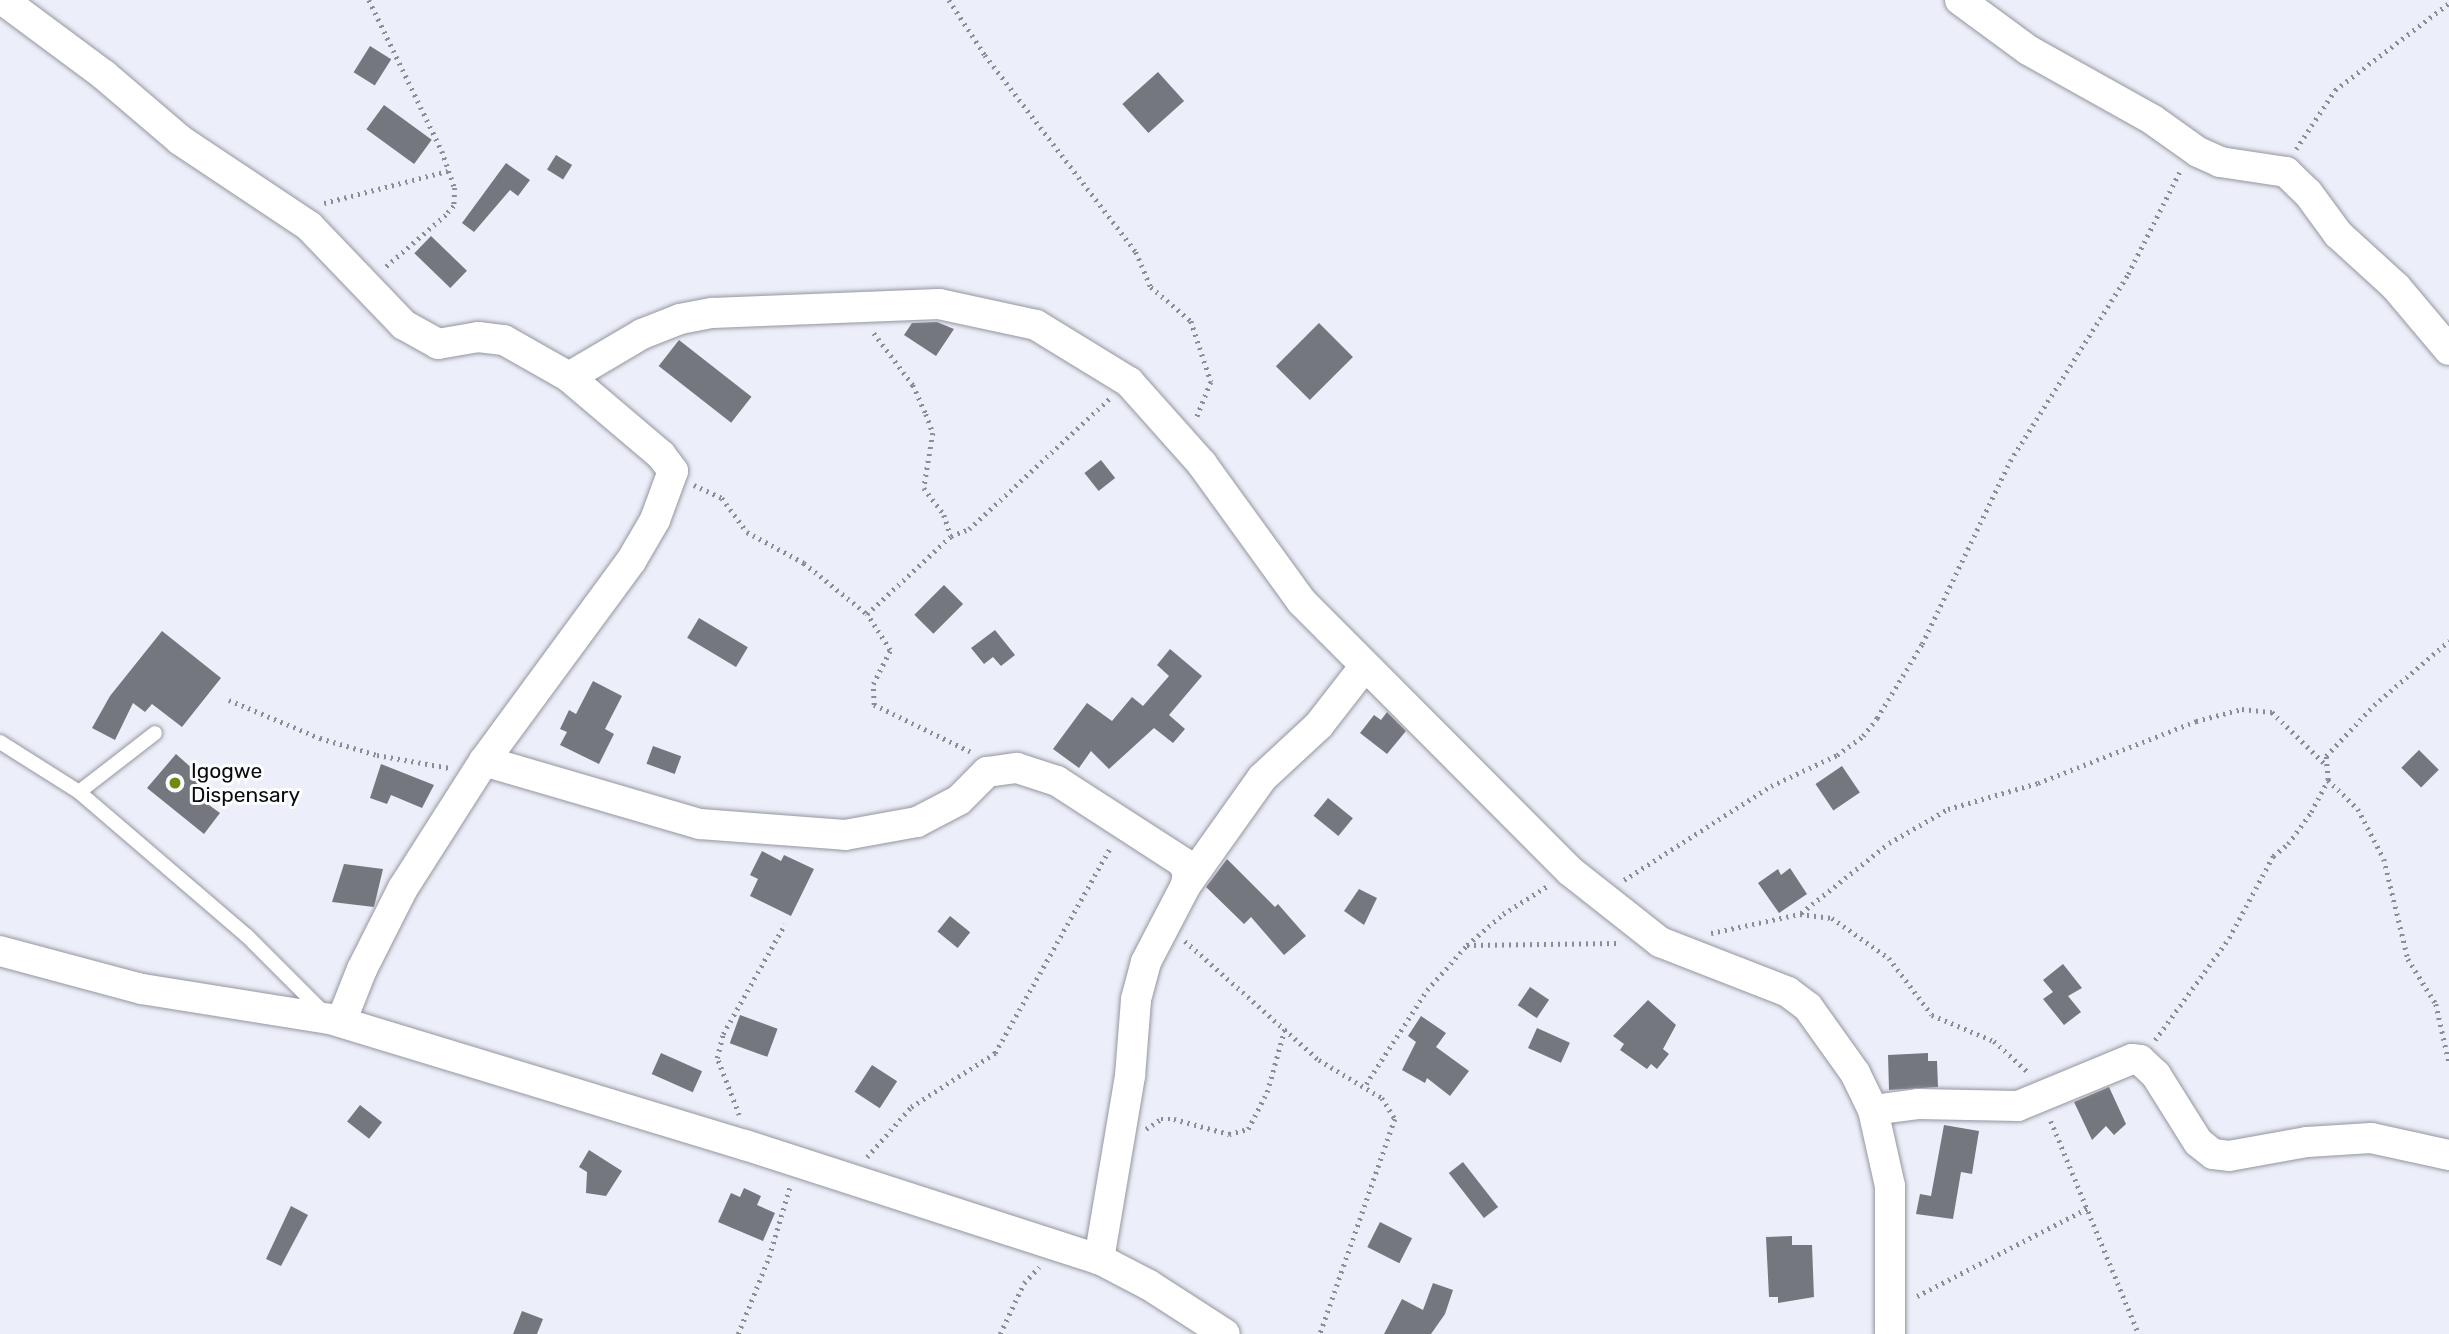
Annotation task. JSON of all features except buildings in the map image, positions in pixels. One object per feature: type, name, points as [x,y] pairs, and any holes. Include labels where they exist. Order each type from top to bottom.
[{"type":"street","points":[[3,0],[104,75],[180,140],[309,226],[404,326],[438,344],[492,336],[569,377],[661,455],[673,471],[655,520],[631,561],[481,765],[403,888],[336,1020]]},
{"type":"street","points":[[1960,0],[2028,50],[2153,120],[2209,158],[2286,172],[2308,193],[2338,234],[2396,287],[2449,350]]},
{"type":"street","points":[[569,377],[642,334],[680,319],[712,313],[939,304],[982,310],[1036,325],[1129,382],[1180,437],[1271,565],[1365,666],[1570,871],[1660,942],[1788,992],[1808,1007],[1854,1073],[1873,1110],[1889,1186],[1890,1322]]},
{"type":"street","points":[[1099,1259],[1112,1200],[1117,1142],[1130,1076],[1136,1000],[1146,962],[1186,885],[1262,778],[1319,725],[1365,666]]},
{"type":"street","points":[[481,765],[700,824],[845,835],[917,822],[959,800],[987,772],[1000,769],[1039,773],[1182,862],[1188,872],[1186,885]]},
{"type":"street","points":[[0,951],[142,989],[336,1020],[745,1145],[1099,1259],[1149,1285],[1224,1334]]},
{"type":"street","points":[[1873,1110],[1943,1104],[1994,1109],[2043,1097],[2123,1061],[2140,1060],[2156,1075],[2198,1142],[2213,1154],[2230,1156],[2307,1142],[2371,1138],[2449,1155]]},
{"type":"lane","points":[[79,792],[155,733]]},
{"type":"lane","points":[[0,742],[79,792],[247,936],[336,1020]]},
{"type":"path","points":[[362,279],[386,267],[454,206],[455,188],[403,64],[369,0]]},
{"type":"path","points":[[949,0],[985,55],[1128,240],[1151,287],[1191,321],[1211,382],[1204,408],[1180,437]]},
{"type":"path","points":[[2286,172],[2335,90],[2371,59],[2448,6]]},
{"type":"path","points":[[1600,895],[1772,786],[1837,755],[1870,727],[1922,644],[2010,461],[2128,274],[2173,182],[2185,166],[2209,158]]},
{"type":"path","points":[[281,207],[310,206],[448,171]]},
{"type":"path","points":[[855,307],[913,385],[926,414],[933,433],[924,488],[944,515],[951,536]]},
{"type":"path","points":[[867,614],[951,536],[969,529],[1129,382]]},
{"type":"path","points":[[673,471],[722,498],[747,532],[804,564],[867,614],[890,650],[873,684],[874,705],[1000,769]]},
{"type":"path","points":[[2324,763],[2366,713],[2449,641]]},
{"type":"path","points":[[229,700],[320,738],[377,755],[481,765]]},
{"type":"path","points":[[1800,914],[1889,843],[1948,809],[2038,783],[2196,721],[2242,709],[2272,712],[2324,763],[2328,780],[2358,808],[2384,859],[2408,959],[2440,1015],[2449,1062]]},
{"type":"path","points":[[2140,1060],[2204,976],[2262,871],[2302,826],[2328,780]]},
{"type":"path","points":[[850,1179],[912,1107],[995,1053],[1124,824]]},
{"type":"path","points":[[1366,1084],[1427,990],[1467,945],[1503,914],[1570,871]]},
{"type":"path","points":[[1467,945],[1660,942],[1800,914],[1832,918],[1889,958],[1932,1015],[1994,1041],[2013,1055],[2043,1097],[2090,1207],[2139,1334]]},
{"type":"path","points":[[745,1145],[741,1121],[717,1058],[732,1011],[785,924]]},
{"type":"path","points":[[1166,924],[1319,1060],[1366,1084],[1391,1110],[1394,1131],[1320,1334]]},
{"type":"path","points":[[1117,1142],[1161,1119],[1230,1134],[1248,1129],[1267,1092],[1285,1028]]},
{"type":"path","points":[[738,1334],[769,1257],[797,1162]]},
{"type":"path","points":[[1890,1322],[2090,1207]]},
{"type":"path","points":[[1000,1334],[1024,1283],[1065,1247]]},
{"type":"place","name":"Igogwe Dispensary","points":[[175,783]]}]
